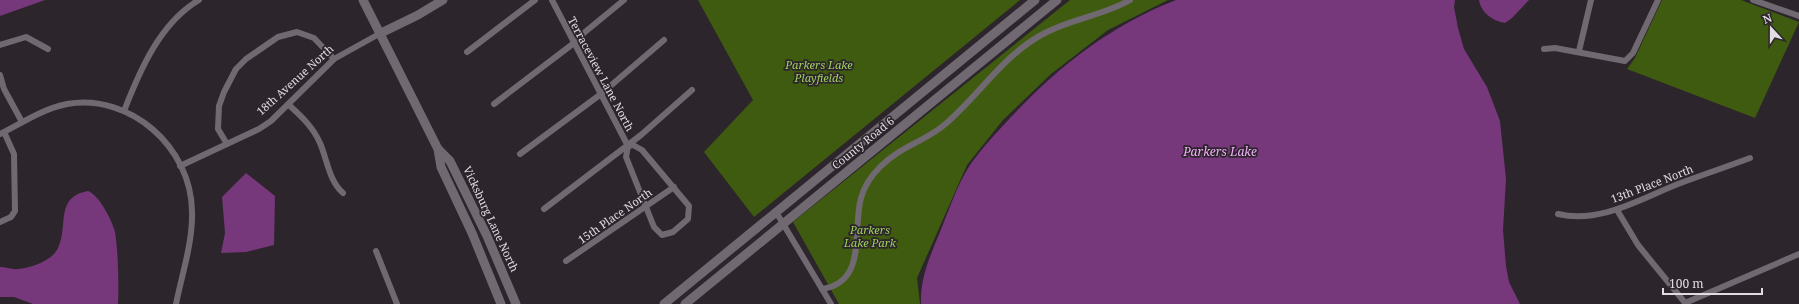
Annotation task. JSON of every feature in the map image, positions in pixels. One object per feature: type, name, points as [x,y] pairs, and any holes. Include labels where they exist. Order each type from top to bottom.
[{"type":"main road","name":"Vicksburg Lane North","points":[[363,0],[438,149],[441,167],[472,233],[501,304]]},
{"type":"main road","name":"18th Avenue North","points":[[379,34],[418,15],[443,0]]},
{"type":"main road","name":"County Road 6","points":[[664,304],[1035,0]]},
{"type":"main road","name":"County Road 6","points":[[685,304],[1057,0]]},
{"type":"main road","name":"Vicksburg Lane North","points":[[438,149],[450,161],[495,254],[516,304]]},
{"type":"street","points":[[124,111],[141,68],[173,20],[185,9],[199,0]]},
{"type":"street","points":[[467,52],[535,0]]},
{"type":"street","name":"Terraceview Lane North","points":[[552,0],[628,146],[638,146],[674,187],[689,206],[688,218],[673,232],[662,235],[654,227],[646,207]]},
{"type":"street","points":[[494,104],[574,43],[624,0]]},
{"type":"street","points":[[822,289],[837,284],[844,279],[852,269],[856,255],[858,215],[861,197],[868,182],[879,167],[893,155],[942,126],[1026,44],[1062,24],[1130,0]]},
{"type":"street","points":[[1579,51],[1591,0]]},
{"type":"street","points":[[1544,49],[1555,48],[1579,51],[1625,61],[1633,53],[1658,0]]},
{"type":"street","points":[[1753,0],[1799,16]]},
{"type":"street","points":[[227,144],[218,129],[219,106],[224,92],[236,69],[246,59],[278,37],[297,32],[314,38],[334,59]]},
{"type":"street","name":"18th Avenue North","points":[[180,166],[271,121],[289,105],[334,59],[379,34]]},
{"type":"street","points":[[0,45],[26,37],[48,49]]},
{"type":"street","points":[[520,154],[601,94],[664,40]]},
{"type":"street","points":[[0,75],[4,89],[22,122]]},
{"type":"street","points":[[544,209],[628,146],[692,90]]},
{"type":"street","points":[[0,222],[11,217],[15,211],[14,154],[2,133],[51,108],[67,104],[100,104],[124,111],[145,122],[171,149],[180,166],[190,194],[192,218],[190,240],[176,304]]},
{"type":"street","points":[[289,105],[312,128],[320,142],[334,182],[343,193]]},
{"type":"street","points":[[628,146],[626,157],[646,207]]},
{"type":"street","name":"13th Place North","points":[[1558,214],[1574,218],[1617,210],[1678,184],[1750,158]]},
{"type":"street","name":"15th Place North","points":[[566,261],[674,187]]},
{"type":"street","points":[[1617,210],[1638,245],[1686,303],[1799,254]]},
{"type":"street","points":[[776,212],[831,304]]},
{"type":"street","points":[[376,251],[397,304]]},
{"type":"green space","name":"Parkers Lake Playfields","points":[[698,0],[1020,0],[754,217],[704,152],[753,100]]},
{"type":"green space","name":"Parkers Lake Park","points":[[1070,0],[1168,0],[1108,30],[1051,74],[1003,120],[967,165],[917,278],[920,304],[839,304],[793,222]]},
{"type":"green space","points":[[1662,0],[1741,0],[1799,22],[1755,118],[1627,69],[1635,58]]},
{"type":"water","points":[[0,0],[45,0],[0,16]]},
{"type":"water","name":"Parkers Lake","points":[[1176,0],[1455,0],[1454,7],[1464,49],[1487,87],[1500,121],[1506,179],[1503,230],[1506,266],[1509,282],[1520,304],[921,304],[922,285],[926,267],[961,181],[970,165],[985,146],[1047,81],[1087,49],[1129,22]]},
{"type":"water","points":[[1479,0],[1529,0],[1512,18],[1505,23],[1488,16],[1482,9]]},
{"type":"water","points":[[246,173],[275,196],[274,245],[246,252],[221,253],[225,233],[222,197]]},
{"type":"water","points":[[88,191],[92,193],[101,203],[115,232],[118,267],[118,304],[33,304],[14,297],[0,297],[0,267],[14,269],[23,268],[41,263],[51,257],[58,248],[61,240],[66,206],[77,194]]}]
